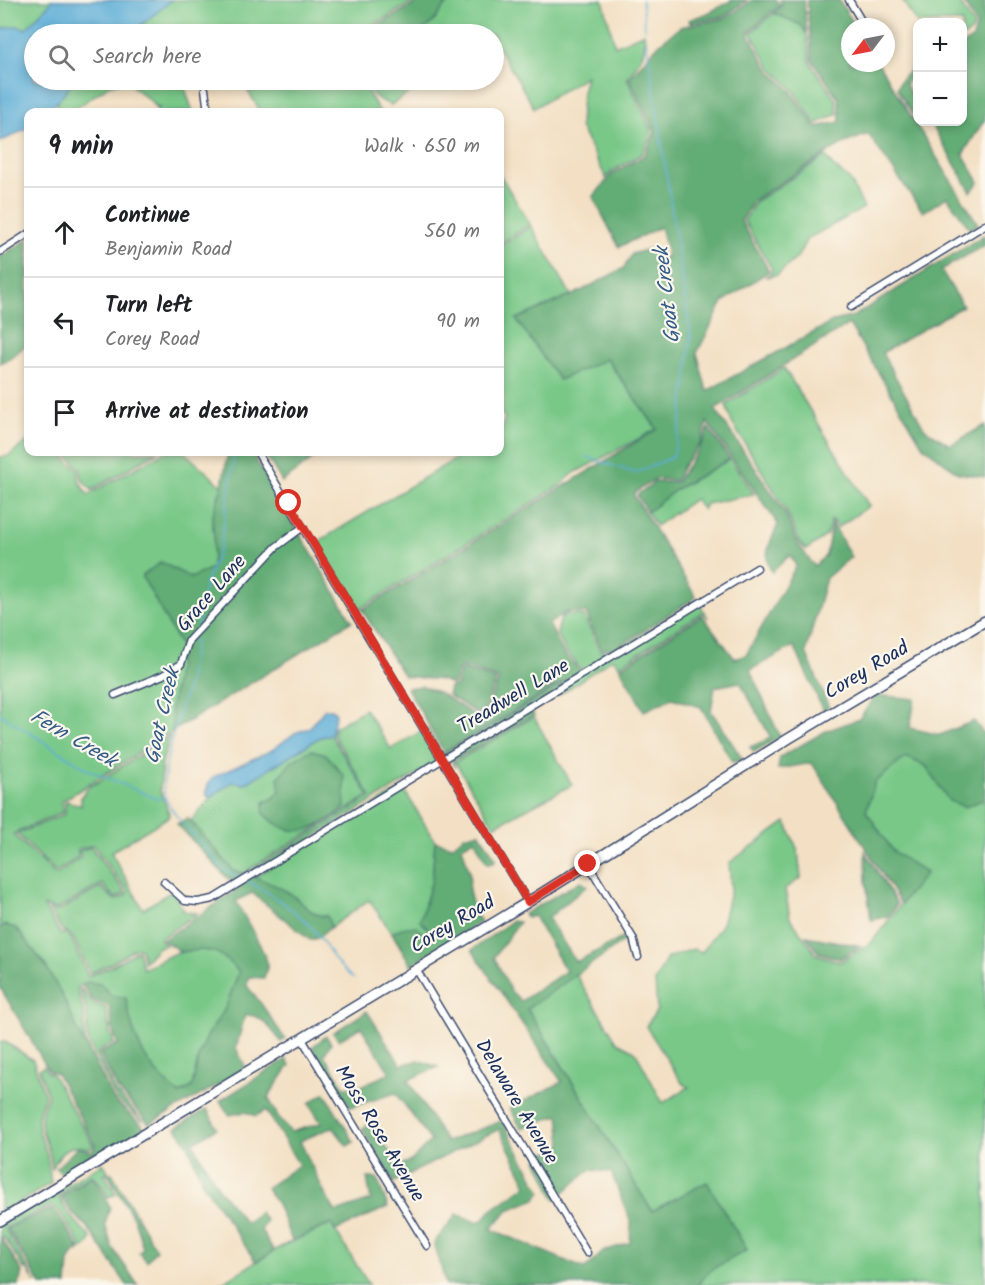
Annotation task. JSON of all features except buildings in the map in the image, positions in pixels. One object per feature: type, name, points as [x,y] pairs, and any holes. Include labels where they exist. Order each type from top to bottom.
[{"type":"street","points":[[849,0],[860,18]]},
{"type":"street","points":[[205,90],[207,108]]},
{"type":"street","points":[[851,307],[985,225]]},
{"type":"street","points":[[0,252],[24,237]]},
{"type":"street","points":[[259,456],[528,902]]},
{"type":"street","name":"Grace Lane","points":[[115,695],[163,675],[181,664],[189,640],[276,547],[303,527]]},
{"type":"street","name":"Treadwell Lane","points":[[164,882],[185,901],[198,902],[213,898],[757,568]]},
{"type":"street","name":"Corey Road","points":[[0,1221],[528,902],[788,739],[985,621]]},
{"type":"street","points":[[588,864],[633,938],[638,957]]},
{"type":"street","name":"Delaware Avenue","points":[[416,969],[587,1252]]},
{"type":"street","name":"Moss Rose Avenue","points":[[302,1039],[427,1246]]},
{"type":"green space","points":[[0,0],[53,0],[31,24],[24,24],[24,28],[16,26],[0,29]]},
{"type":"green space","points":[[172,0],[416,0],[375,24],[142,24]]},
{"type":"green space","points":[[421,0],[457,0],[445,6],[431,24],[380,24]]},
{"type":"green space","points":[[457,0],[470,4],[468,0],[603,0],[615,46],[644,33],[643,52],[627,78],[652,132],[642,154],[611,172],[606,178],[580,127],[582,92],[586,76],[534,108],[504,57],[504,24],[430,24],[444,6]]},
{"type":"green space","points":[[732,0],[747,0],[725,16],[690,23],[689,20]]},
{"type":"green space","points":[[752,0],[776,0],[780,5],[748,33],[769,70],[789,89],[816,127],[840,122],[839,99],[812,60],[807,0],[839,0],[850,18],[841,18],[841,72],[884,72],[913,119],[913,126],[917,126],[978,224],[970,229],[947,197],[923,212],[868,134],[840,145],[754,200],[741,221],[769,271],[723,302],[697,353],[707,391],[834,321],[854,316],[984,235],[985,245],[941,270],[963,306],[882,353],[925,429],[950,445],[985,425],[985,477],[958,473],[923,446],[849,324],[715,409],[786,514],[797,543],[814,566],[826,555],[832,522],[851,557],[826,578],[806,652],[829,708],[823,710],[794,646],[750,670],[780,737],[754,752],[750,747],[771,738],[740,682],[715,687],[711,711],[743,760],[732,762],[701,707],[672,698],[644,711],[620,668],[702,615],[735,659],[746,655],[796,566],[790,555],[772,572],[767,554],[778,524],[707,422],[701,443],[683,466],[676,480],[655,479],[633,494],[696,597],[616,648],[601,649],[586,613],[566,612],[549,624],[564,654],[581,671],[444,752],[407,688],[422,686],[440,693],[475,716],[485,712],[499,679],[461,666],[453,685],[442,680],[404,676],[362,610],[657,429],[607,359],[559,380],[516,319],[577,293],[624,268],[632,254],[649,249],[665,259],[667,250],[660,227],[619,247],[593,197],[612,174],[644,156],[655,132],[629,78],[659,44],[680,27],[726,18]]},
{"type":"green space","points":[[780,0],[804,0],[807,34],[801,25],[774,13],[782,5]]},
{"type":"green space","points":[[902,0],[958,0],[974,26],[967,34],[967,18],[914,18]]},
{"type":"green space","points":[[962,0],[985,0],[985,119],[963,154],[979,182],[971,192],[932,126],[967,126],[967,42],[973,38],[977,25]]},
{"type":"green space","points":[[774,13],[801,25],[807,34],[810,62],[836,100],[837,114],[816,124],[792,88],[771,68],[751,33]]},
{"type":"green space","points":[[913,70],[913,76],[905,83],[913,98],[913,115],[897,89],[904,76]]},
{"type":"green space","points":[[67,90],[103,90],[76,108],[59,108],[56,103]]},
{"type":"green space","points":[[137,90],[185,90],[192,108],[159,108]]},
{"type":"green space","points":[[247,90],[366,90],[378,108],[258,108]]},
{"type":"green space","points":[[370,90],[414,90],[391,105],[374,96]]},
{"type":"green space","points":[[826,156],[832,165],[850,180],[864,208],[807,239],[797,258],[777,275],[765,277],[771,273],[772,269],[744,221],[756,201]]},
{"type":"green space","points":[[504,182],[530,224],[504,241]]},
{"type":"green space","points":[[531,226],[571,295],[517,319],[606,359],[657,429],[574,473],[558,487],[359,609],[316,543],[457,458],[456,456],[504,456],[504,244]]},
{"type":"green space","points":[[24,242],[24,347],[11,358],[0,363],[0,257]]},
{"type":"green space","points":[[784,368],[869,506],[838,527],[831,520],[827,535],[806,550],[799,542],[788,513],[732,423],[726,405]]},
{"type":"green space","points":[[708,428],[730,459],[678,488],[647,512],[637,495],[655,482],[677,482]]},
{"type":"green space","points":[[24,444],[24,456],[63,456],[78,469],[79,481],[88,495],[157,456],[188,456],[222,486],[212,518],[214,536],[212,568],[192,578],[178,572],[142,576],[181,647],[171,708],[173,731],[62,801],[63,812],[13,834],[56,875],[81,857],[79,851],[91,847],[126,893],[115,898],[102,884],[58,909],[44,906],[61,935],[66,933],[72,940],[88,976],[112,966],[138,950],[143,969],[175,953],[201,949],[223,954],[239,972],[225,1009],[209,1033],[199,1055],[192,1087],[180,1094],[158,1075],[147,1061],[118,1002],[109,993],[87,982],[77,988],[84,1013],[86,1044],[81,1045],[45,965],[31,948],[4,925],[0,928],[0,457],[8,456]]},
{"type":"green space","points":[[67,456],[150,456],[92,490],[82,480],[80,468]]},
{"type":"green space","points":[[227,456],[253,456],[352,621],[173,731],[171,708],[181,647],[142,576],[161,562],[191,578],[212,568],[214,536],[212,518],[222,486]]},
{"type":"green space","points":[[266,456],[317,456],[282,482]]},
{"type":"green space","points":[[730,459],[754,494],[706,504],[703,510],[695,499],[656,526],[647,512],[678,488]]},
{"type":"green space","points":[[697,600],[708,618],[701,613],[619,666],[613,658],[565,691],[562,684],[583,670],[566,652],[557,633],[561,618],[566,614],[584,616],[600,651],[616,651]]},
{"type":"green space","points":[[462,669],[496,680],[483,711],[476,713],[448,695],[450,687],[455,687]]},
{"type":"green space","points":[[562,684],[565,691],[532,711],[534,715],[452,762],[447,752]]},
{"type":"green space","points":[[876,695],[915,699],[910,728],[940,735],[974,721],[985,735],[985,799],[965,807],[949,801],[926,766],[906,757],[875,782],[866,811],[893,851],[926,873],[901,904],[812,763],[778,769],[780,757],[826,731],[859,719]]},
{"type":"green space","points":[[365,709],[391,749],[427,728],[441,753],[446,753],[447,756],[253,874],[249,872],[371,797],[333,734],[335,727]]},
{"type":"green space","points":[[534,717],[572,785],[494,826],[455,762]]},
{"type":"green space","points":[[331,735],[369,796],[243,873],[234,871],[191,821],[214,794],[232,782],[245,784],[320,737]]},
{"type":"green space","points":[[170,736],[162,763],[160,790],[170,816],[111,852],[143,909],[172,891],[185,912],[197,913],[161,938],[166,945],[158,947],[144,962],[141,949],[137,947],[110,964],[90,973],[74,939],[67,931],[63,932],[49,909],[59,911],[101,887],[115,900],[127,895],[128,891],[93,845],[78,849],[78,857],[56,872],[17,834],[65,814],[65,802],[67,801],[81,806],[81,797],[86,789]]},
{"type":"green space","points":[[311,750],[326,754],[344,776],[345,807],[314,827],[304,830],[283,828],[263,812],[264,802],[274,798],[280,791],[278,778],[292,761]]},
{"type":"green space","points":[[906,757],[926,766],[950,801],[965,806],[985,799],[985,1285],[697,1285],[712,1269],[747,1250],[707,1183],[652,1212],[527,1008],[576,975],[617,1042],[635,1051],[663,1103],[689,1087],[682,1083],[646,1026],[657,1010],[655,981],[667,958],[693,949],[702,952],[722,924],[731,888],[729,863],[786,822],[798,851],[801,878],[785,889],[790,918],[816,954],[840,962],[871,943],[905,899],[893,851],[866,811],[875,782]]},
{"type":"green space","points":[[403,788],[435,841],[432,880],[420,921],[435,935],[428,937],[402,928],[392,933],[369,900],[331,927],[327,916],[319,917],[288,893],[254,877]]},
{"type":"green space","points":[[188,818],[234,871],[275,885],[288,892],[311,911],[327,916],[331,927],[318,938],[310,940],[252,893],[236,901],[268,964],[264,978],[248,977],[247,986],[285,1039],[281,1042],[270,1027],[261,1020],[245,1015],[236,1048],[245,1066],[238,1074],[149,1124],[117,1088],[100,1053],[118,1044],[113,1033],[109,1006],[92,1000],[82,985],[87,982],[101,984],[111,995],[126,998],[132,1027],[149,1063],[179,1094],[192,1087],[199,1055],[209,1033],[225,1009],[239,972],[226,959],[214,952],[201,950],[181,952],[163,940],[242,886],[228,879],[177,824]]},
{"type":"green space","points":[[479,832],[496,859],[493,863],[487,863],[474,839],[462,846],[470,875],[469,891],[474,911],[481,922],[411,965],[392,933],[402,928],[416,926],[428,937],[434,935],[420,921],[432,880],[435,841],[452,846],[464,836]]},
{"type":"green space","points":[[865,852],[897,904],[889,916],[871,920]]},
{"type":"green space","points":[[581,881],[587,886],[548,918],[576,962],[622,938],[625,940],[527,1009],[652,1211],[707,1182],[747,1250],[712,1269],[697,1285],[446,1285],[434,1243],[457,1214],[476,1222],[483,1220],[490,1211],[527,1185],[499,1129],[394,1182],[362,1129],[369,1124],[400,1165],[411,1161],[431,1141],[396,1093],[350,1107],[312,1047],[326,1036],[331,1043],[324,1055],[344,1087],[361,1086],[390,1073],[361,1027],[339,1040],[333,1033],[367,1011],[401,1065],[419,1060],[438,1067],[408,1080],[446,1142],[502,1121],[541,1192],[536,1199],[508,1210],[491,1229],[585,1269],[604,1251],[630,1243],[631,1223],[611,1172],[590,1170],[555,1199],[537,1159],[562,1144],[559,1115],[521,1128],[510,1108],[562,1082],[472,950],[512,921],[519,922],[494,957],[511,991],[521,1001],[566,971],[534,916],[527,918],[524,914]]},
{"type":"green space","points":[[4,925],[16,928],[45,965],[114,1100],[143,1126],[142,1130],[64,1177],[56,1168],[78,1147],[92,1152],[95,1145],[57,1074],[49,1071],[0,987],[0,928]]},
{"type":"green space","points":[[806,936],[861,946],[840,959],[818,952]]},
{"type":"green space","points":[[81,989],[91,1002],[106,1008],[114,1043],[99,1051],[98,1054],[115,1090],[143,1122],[116,1098],[89,1043],[87,1012]]},
{"type":"green space","points":[[4,1041],[33,1060],[45,1096],[38,1115],[39,1132],[47,1155],[51,1183],[0,1215],[0,1043]]},
{"type":"green space","points":[[286,1059],[290,1065],[268,1097],[278,1117],[291,1132],[321,1123],[309,1103],[325,1093],[354,1142],[347,1146],[333,1127],[300,1141],[336,1212],[371,1200],[367,1178],[377,1178],[388,1207],[335,1231],[331,1224],[292,1241],[277,1204],[266,1188],[299,1165],[266,1110],[256,1116],[245,1112],[229,1115],[220,1101]]},
{"type":"green space","points":[[44,1066],[47,1072],[53,1075],[93,1145],[90,1149],[77,1146],[67,1149],[52,1169],[50,1154],[42,1131],[41,1115],[48,1096],[39,1069]]},
{"type":"green space","points":[[207,1109],[217,1128],[193,1143],[220,1191],[246,1223],[260,1212],[266,1221],[261,1231],[274,1251],[256,1262],[203,1184],[188,1145],[176,1128]]},
{"type":"green space","points":[[103,1163],[108,1171],[104,1174],[116,1194],[108,1197],[102,1185],[92,1175],[58,1195],[68,1213],[91,1238],[87,1246],[77,1252],[80,1244],[59,1210],[50,1206],[5,1228],[36,1283],[26,1268],[24,1269],[5,1238],[0,1238],[0,1225]]},
{"type":"green space","points":[[107,1173],[112,1173],[156,1250],[147,1261],[139,1253],[143,1248],[134,1219]]},
{"type":"green space","points":[[92,1177],[100,1186],[110,1207],[105,1224],[112,1247],[138,1285],[127,1285],[88,1228],[71,1212],[61,1196]]},
{"type":"green space","points":[[50,1209],[57,1212],[78,1246],[69,1262],[67,1285],[41,1285],[7,1228]]},
{"type":"green space","points":[[331,1224],[369,1285],[218,1285],[284,1245]]},
{"type":"green space","points":[[2,1239],[22,1272],[19,1285],[0,1285],[0,1241]]},
{"type":"water","points":[[53,0],[172,0],[142,24],[31,24]]},
{"type":"water","points":[[16,26],[24,28],[24,90],[67,90],[50,108],[24,108],[24,130],[0,142],[0,29]]},
{"type":"water","points":[[325,709],[332,709],[336,713],[331,735],[320,737],[245,784],[232,782],[211,797],[206,794],[208,784],[213,777],[272,750],[295,733],[309,728]]},
{"type":"waterway","name":"Goat Creek","points":[[642,0],[645,29]]},
{"type":"waterway","name":"Goat Creek","points":[[587,457],[635,473],[673,457],[682,416],[691,337],[646,39]]},
{"type":"waterway","name":"Goat Creek","points":[[197,626],[205,584],[220,548],[234,456]]},
{"type":"waterway","name":"Goat Creek","points":[[195,639],[188,685],[167,759],[165,797],[180,820],[217,862],[239,878]]},
{"type":"waterway","name":"Fern Creek","points":[[0,714],[87,769],[157,799],[165,798]]},
{"type":"waterway","name":"Goat Creek","points":[[249,882],[299,915],[341,967],[354,979]]},
{"type":"route","points":[[289,503],[528,902],[588,864]]}]
